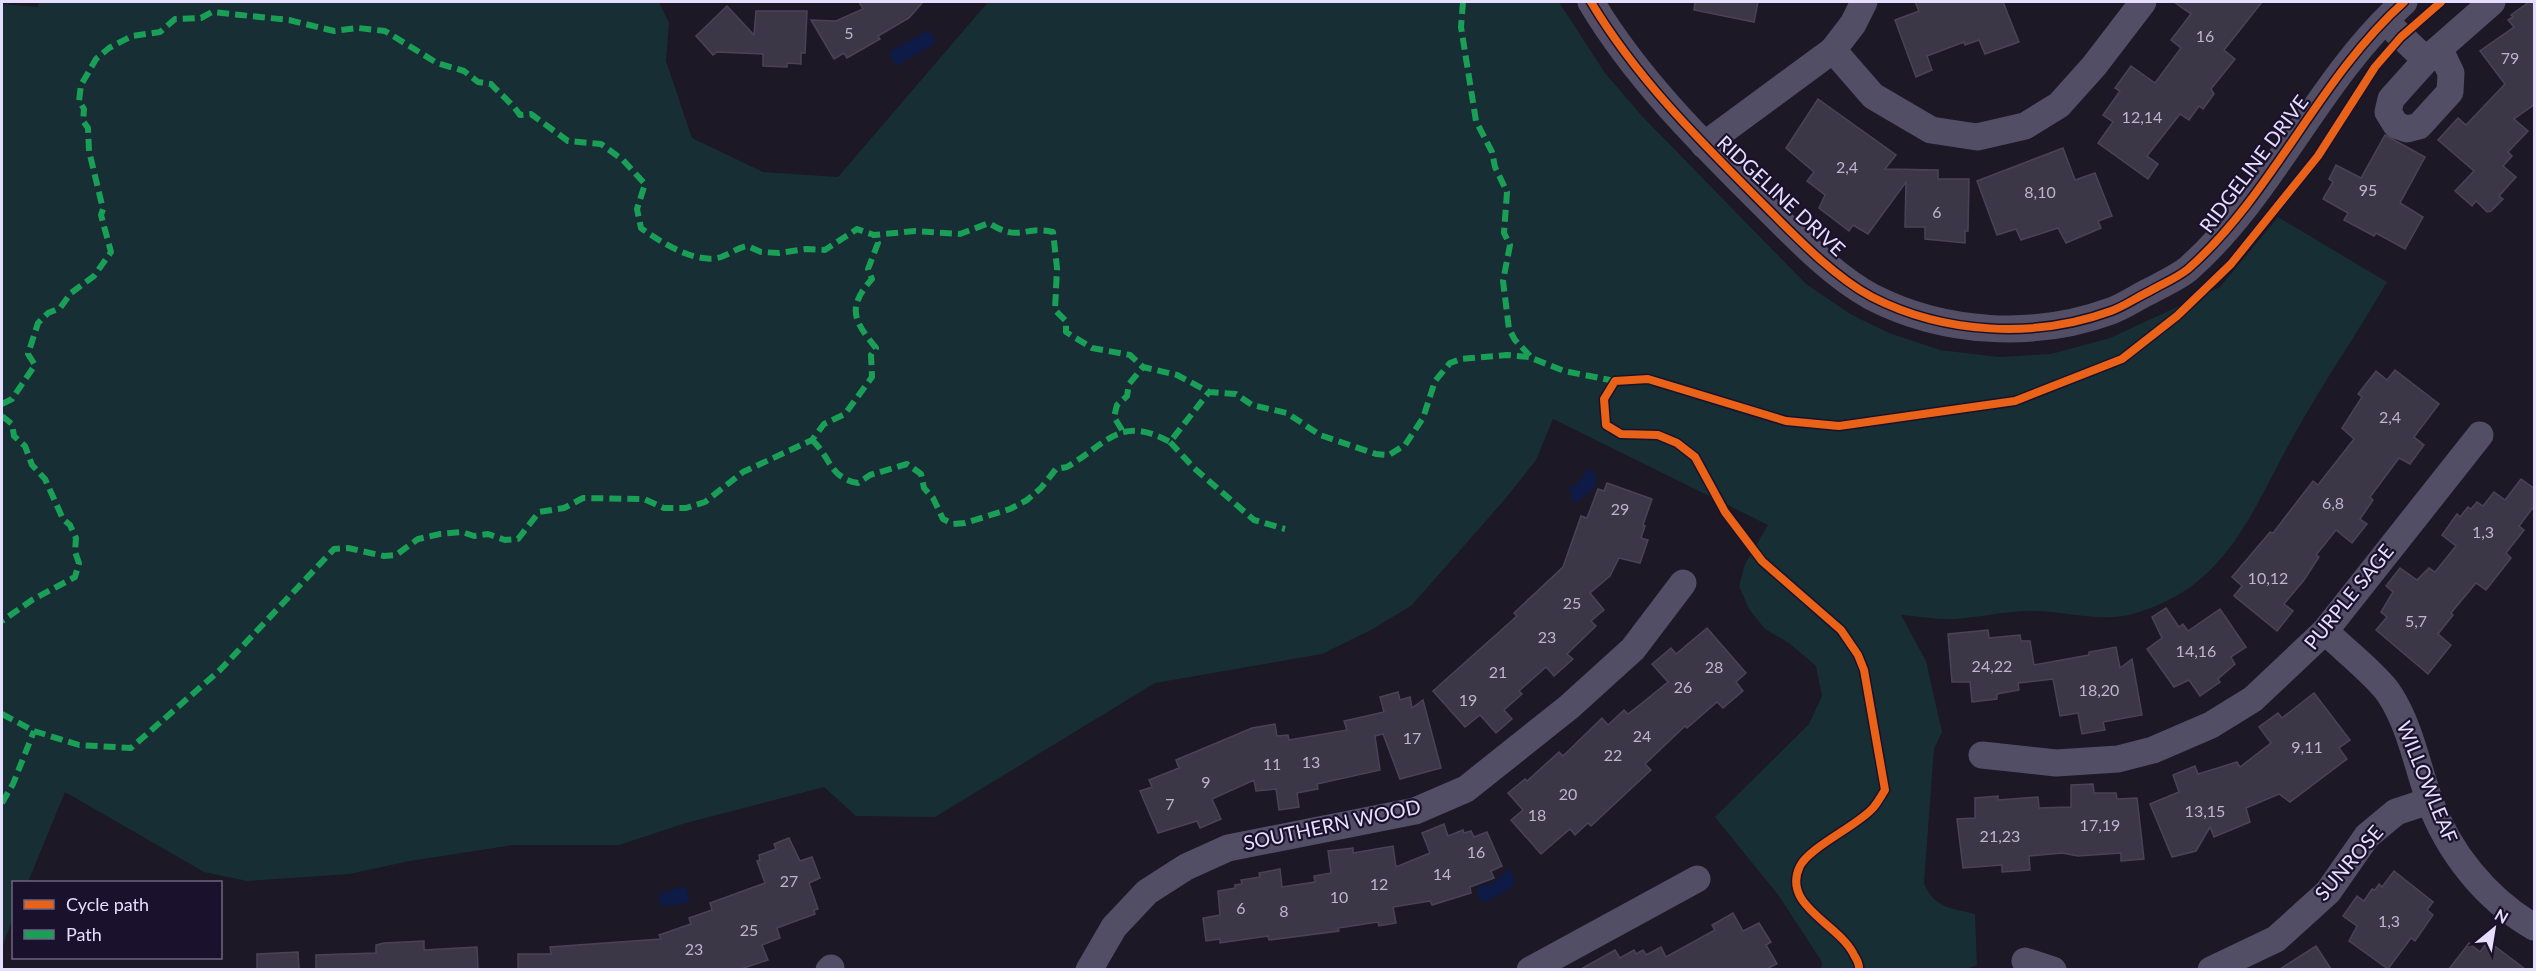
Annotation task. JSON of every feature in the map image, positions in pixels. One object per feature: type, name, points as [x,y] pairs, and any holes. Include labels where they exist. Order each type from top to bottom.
[{"type":"street","name":"RIDGELINE DRIVE","points":[[1591,2],[1610,34],[1658,94],[1704,145],[1811,252],[1871,297],[1929,318],[1987,330],[2059,326],[2113,311],[2184,272],[2224,236],[2346,68],[2404,2]]},
{"type":"street","points":[[1704,145],[1833,50],[1853,24],[1864,2]]},
{"type":"street","points":[[1833,50],[1873,96],[1931,130],[1977,137],[2025,126],[2059,105],[2094,66],[2143,2]]},
{"type":"street","points":[[2385,21],[2433,55],[2472,17],[2492,2]]},
{"type":"street","name":"PURPLE SAGE","points":[[1982,755],[2056,763],[2118,759],[2153,750],[2211,725],[2253,699],[2325,631],[2480,435]]},
{"type":"street","name":"SOUTHERN WOOD","points":[[1089,969],[1114,927],[1148,892],[1186,867],[1228,848],[1415,811],[1466,789],[1569,707],[1633,650],[1683,583]]},
{"type":"street","name":"WILLOWLEAF","points":[[2325,631],[2390,694],[2411,741],[2429,801],[2460,861],[2509,912],[2535,927]]},
{"type":"street","name":"SUNROSE","points":[[2211,969],[2276,939],[2328,892],[2367,836],[2396,812],[2429,801]]},
{"type":"street","points":[[1530,969],[1697,879]]},
{"type":"street","points":[[2025,961],[2053,969]]},
{"type":"green space","points":[[39,2],[659,2],[669,23],[666,61],[692,138],[763,172],[838,177],[988,2],[1559,2],[1605,73],[1642,116],[1806,284],[1852,315],[1889,333],[1940,350],[1999,357],[2051,354],[2110,338],[2220,287],[2278,217],[2387,282],[2304,417],[2249,519],[2215,565],[2193,585],[2167,601],[2124,616],[2099,617],[2036,611],[1955,619],[1901,615],[1926,661],[1942,732],[1934,749],[1924,883],[1933,898],[1944,906],[1975,914],[1977,965],[1967,969],[1821,969],[1822,962],[1779,896],[1715,817],[1809,724],[1822,696],[1816,666],[1789,643],[1765,629],[1749,609],[1739,586],[1745,564],[1768,525],[1553,419],[1536,460],[1506,498],[1412,605],[1373,629],[1322,654],[1155,683],[935,817],[856,816],[824,787],[686,823],[619,845],[513,845],[410,861],[349,874],[247,881],[204,872],[65,792],[28,881],[12,881],[12,921],[2,948],[2,4],[38,7]]},
{"type":"water","points":[[929,30],[936,43],[896,66],[889,52]]},
{"type":"water","points":[[1587,469],[1595,473],[1596,483],[1592,490],[1577,502],[1572,500],[1572,493],[1569,492],[1571,485],[1577,485]]},
{"type":"water","points":[[1510,868],[1515,882],[1511,888],[1486,902],[1479,899],[1477,891],[1480,886],[1493,884]]},
{"type":"water","points":[[685,886],[690,902],[661,907],[659,894]]},
{"type":"building","points":[[859,2],[923,2],[909,18],[878,36],[880,39],[847,58],[844,53],[834,59],[811,20],[836,21],[863,9]]},
{"type":"building","points":[[1695,2],[1758,2],[1754,22],[1694,10]]},
{"type":"building","points":[[1915,2],[2003,2],[2019,42],[1985,54],[1979,40],[1965,45],[1964,42],[1927,56],[1932,70],[1916,77],[1895,20],[1919,11]]},
{"type":"building","points":[[2174,2],[2262,2],[2224,50],[2235,59],[2211,89],[2214,94],[2203,109],[2199,106],[2189,120],[2180,114],[2147,156],[2158,164],[2148,179],[2098,143],[2113,122],[2103,115],[2120,91],[2115,88],[2131,66],[2155,83],[2181,48],[2171,40],[2191,14]]},
{"type":"building","points":[[2529,2],[2535,2],[2535,104],[2514,119],[2528,131],[2508,152],[2512,156],[2503,166],[2516,177],[2499,196],[2503,199],[2487,212],[2476,201],[2472,206],[2455,191],[2474,171],[2438,140],[2458,118],[2466,125],[2505,84],[2480,51],[2514,27],[2508,20],[2513,17],[2511,15]]},
{"type":"building","points":[[727,6],[754,35],[756,11],[807,11],[805,53],[801,53],[801,64],[787,63],[787,67],[763,66],[763,54],[717,52],[713,55],[696,36]]},
{"type":"building","points":[[1818,99],[1896,155],[1885,169],[1938,170],[1938,179],[1969,179],[1968,231],[1965,231],[1965,243],[1925,239],[1925,227],[1905,227],[1906,182],[1868,234],[1853,225],[1849,231],[1819,208],[1825,195],[1807,181],[1814,172],[1786,148]]},
{"type":"building","points":[[2385,135],[2425,157],[2400,203],[2423,217],[2405,249],[2376,233],[2374,236],[2344,220],[2348,213],[2323,199],[2333,182],[2329,179],[2336,165],[2361,178]]},
{"type":"building","points":[[2063,148],[2075,180],[2095,173],[2112,216],[2098,221],[2101,228],[2066,243],[2058,228],[2021,240],[2016,229],[1997,235],[1977,181]]},
{"type":"building","points":[[2395,370],[2439,404],[2414,437],[2424,445],[2410,464],[2399,458],[2370,497],[2373,500],[2360,519],[2367,524],[2352,543],[2336,530],[2316,555],[2319,557],[2304,580],[2284,604],[2293,611],[2277,631],[2234,596],[2242,586],[2232,577],[2270,532],[2273,533],[2313,481],[2318,485],[2354,439],[2342,428],[2362,397],[2358,394],[2376,371],[2387,380]]},
{"type":"building","points":[[2521,479],[2535,489],[2535,505],[2519,526],[2524,530],[2506,553],[2511,558],[2486,590],[2476,583],[2451,613],[2453,615],[2438,634],[2451,645],[2428,674],[2376,630],[2387,617],[2381,612],[2393,592],[2386,586],[2400,568],[2417,580],[2429,568],[2435,572],[2456,546],[2442,535],[2457,514],[2460,517],[2468,507],[2471,509],[2477,502],[2483,506],[2494,492],[2505,500]]},
{"type":"building","points":[[1607,483],[1652,499],[1643,525],[1645,526],[1641,538],[1648,540],[1640,563],[1619,558],[1610,576],[1590,593],[1604,610],[1591,621],[1596,626],[1567,654],[1573,659],[1554,676],[1546,667],[1519,691],[1522,694],[1504,710],[1512,719],[1496,733],[1480,715],[1465,727],[1433,691],[1517,616],[1514,613],[1563,567],[1581,516],[1587,518],[1598,489],[1604,491]]},
{"type":"building","points":[[2166,608],[2179,627],[2183,624],[2188,631],[2220,609],[2246,647],[2231,657],[2235,664],[2218,679],[2220,682],[2200,696],[2189,680],[2174,687],[2147,649],[2162,638],[2152,617]]},
{"type":"building","points":[[1707,628],[1746,673],[1736,682],[1743,691],[1723,708],[1717,702],[1687,728],[1685,726],[1645,764],[1651,770],[1591,826],[1588,823],[1575,835],[1570,829],[1541,854],[1511,820],[1523,810],[1508,793],[1525,779],[1527,781],[1559,752],[1563,756],[1602,718],[1608,725],[1624,710],[1628,714],[1668,682],[1652,664],[1671,648],[1676,654]]},
{"type":"building","points":[[1988,630],[1989,638],[2020,635],[2021,641],[2030,641],[2034,665],[2089,655],[2089,652],[2116,647],[2120,668],[2132,659],[2142,715],[2103,722],[2105,730],[2082,734],[2078,713],[2060,716],[2053,679],[2018,683],[2019,690],[1997,694],[1997,699],[1972,702],[1970,682],[1952,682],[1948,634]]},
{"type":"building","points":[[1398,692],[1400,700],[1410,697],[1412,708],[1423,700],[1441,768],[1400,779],[1383,734],[1375,736],[1380,770],[1317,784],[1318,789],[1297,793],[1299,807],[1279,810],[1276,789],[1256,791],[1254,780],[1212,799],[1221,819],[1200,828],[1197,821],[1158,833],[1140,791],[1152,787],[1149,780],[1179,768],[1176,760],[1252,728],[1275,724],[1277,736],[1288,735],[1289,740],[1347,730],[1344,721],[1384,712],[1380,697]]},
{"type":"building","points":[[2314,693],[2350,740],[2339,748],[2347,759],[2290,802],[2279,794],[2246,808],[2250,822],[2214,837],[2210,827],[2196,851],[2172,857],[2150,804],[2179,792],[2173,775],[2195,766],[2198,774],[2237,762],[2240,767],[2271,743],[2259,727],[2278,713],[2282,718]]},
{"type":"building","points":[[2093,784],[2094,793],[2116,793],[2117,799],[2137,798],[2144,859],[2121,861],[2121,853],[2078,856],[2062,853],[2029,856],[2030,870],[2002,872],[2002,865],[1963,868],[1957,819],[1975,818],[1975,798],[1998,796],[1998,800],[2038,797],[2039,808],[2071,807],[2071,785]]},
{"type":"building","points":[[1444,824],[1448,836],[1463,830],[1464,833],[1471,831],[1474,837],[1487,832],[1502,866],[1491,871],[1494,878],[1470,887],[1471,893],[1432,905],[1430,901],[1393,907],[1396,923],[1379,926],[1378,922],[1338,928],[1339,931],[1269,940],[1268,936],[1220,943],[1220,939],[1206,941],[1203,918],[1220,915],[1218,891],[1235,888],[1235,885],[1242,884],[1241,880],[1260,877],[1259,873],[1280,869],[1282,887],[1315,882],[1314,876],[1331,873],[1328,851],[1353,848],[1353,853],[1393,846],[1396,867],[1430,853],[1422,833]]},
{"type":"building","points":[[789,838],[800,861],[812,857],[820,878],[809,883],[818,909],[814,910],[815,914],[777,928],[780,938],[762,945],[768,960],[741,969],[518,969],[518,954],[551,954],[550,947],[661,939],[659,935],[691,924],[689,918],[712,910],[710,903],[765,883],[757,861],[760,860],[759,855],[776,849],[774,844]]},
{"type":"building","points":[[2394,871],[2433,902],[2427,910],[2433,915],[2415,941],[2411,938],[2388,969],[2349,941],[2357,926],[2343,916],[2357,896],[2364,901],[2372,889],[2375,890],[2379,884],[2382,887]]},
{"type":"building","points":[[1733,913],[1743,931],[1759,923],[1771,942],[1766,945],[1777,964],[1766,969],[1581,969],[1615,950],[1620,958],[1634,950],[1636,954],[1643,950],[1646,955],[1661,947],[1666,957],[1715,930],[1712,925]]},
{"type":"building","points":[[424,941],[424,950],[477,947],[478,969],[316,969],[316,955],[376,953],[376,945],[384,943]]},
{"type":"building","points":[[2488,941],[2525,969],[2449,969],[2469,943],[2480,952]]},
{"type":"building","points":[[2316,946],[2331,969],[2280,969]]},
{"type":"building","points":[[298,952],[299,969],[257,969],[257,954]]},
{"type":"marked path","points":[[1463,2],[1461,27],[1476,121],[1492,152],[1495,167],[1507,192],[1504,233],[1510,245],[1503,281],[1509,329],[1515,340],[1532,358]]},
{"type":"marked path","points":[[2,404],[12,399],[35,365],[28,354],[38,323],[48,313],[60,308],[71,293],[94,276],[111,252],[101,215],[103,209],[89,151],[88,128],[83,121],[84,109],[79,101],[81,85],[96,59],[109,48],[132,36],[160,32],[175,19],[201,18],[212,12],[289,20],[334,31],[358,28],[385,31],[437,63],[464,71],[478,82],[491,84],[520,115],[531,114],[568,141],[601,144],[623,160],[645,184],[637,209],[641,228],[679,251],[701,258],[721,257],[747,246],[761,252],[779,253],[806,249],[825,250],[857,229],[874,235],[915,231],[960,234],[989,223],[999,229],[1015,233],[1035,230],[1053,232],[1057,268],[1055,310],[1066,321],[1066,332],[1092,348],[1130,355],[1143,367],[1177,375],[1209,392],[1236,394],[1252,405],[1287,413],[1320,435],[1376,454],[1389,455],[1405,445],[1423,418],[1435,381],[1450,363],[1461,359],[1507,355],[1529,357],[1564,371],[1615,381]]},
{"type":"marked path","points":[[2,714],[34,731],[79,745],[131,748],[220,670],[334,549],[348,548],[384,556],[396,555],[418,539],[462,532],[474,536],[488,534],[505,540],[518,539],[539,512],[564,508],[583,498],[644,499],[664,508],[686,508],[705,502],[743,472],[812,440],[824,424],[845,414],[872,377],[871,355],[876,348],[858,322],[856,306],[872,279],[868,269],[878,243],[874,235]]},
{"type":"marked path","points":[[1122,430],[1114,417],[1117,405],[1127,396],[1129,384],[1143,367]]},
{"type":"marked path","points":[[812,440],[841,477],[858,483],[870,475],[907,464],[921,474],[924,488],[933,498],[943,519],[953,524],[965,523],[1010,509],[1027,500],[1041,488],[1056,469],[1067,467],[1116,435],[1127,431],[1139,431],[1153,434],[1170,442],[1209,392]]},
{"type":"marked path","points":[[2,416],[12,424],[14,436],[25,446],[32,465],[45,479],[63,519],[70,525],[76,538],[75,552],[79,563],[75,577],[32,600],[2,621]]},
{"type":"marked path","points":[[1170,442],[1194,468],[1254,520],[1285,529]]},
{"type":"marked path","points":[[2,803],[13,784],[34,731]]},
{"type":"cycle path","points":[[1591,2],[1629,57],[1671,109],[1788,230],[1843,278],[1872,297],[1929,319],[1959,325],[2021,329],[2052,326],[2111,311],[2188,269],[2246,206],[2346,66],[2374,32],[2404,2]]},
{"type":"cycle path","points":[[1859,970],[1858,961],[1845,942],[1804,903],[1798,892],[1796,880],[1800,866],[1805,859],[1864,816],[1874,807],[1885,790],[1864,670],[1858,655],[1841,630],[1762,561],[1725,512],[1695,457],[1677,443],[1658,435],[1621,434],[1606,425],[1604,399],[1615,381],[1648,379],[1786,421],[1839,426],[2015,401],[2122,359],[2177,316],[2231,264],[2318,156],[2375,67],[2401,37],[2441,2]]}]
